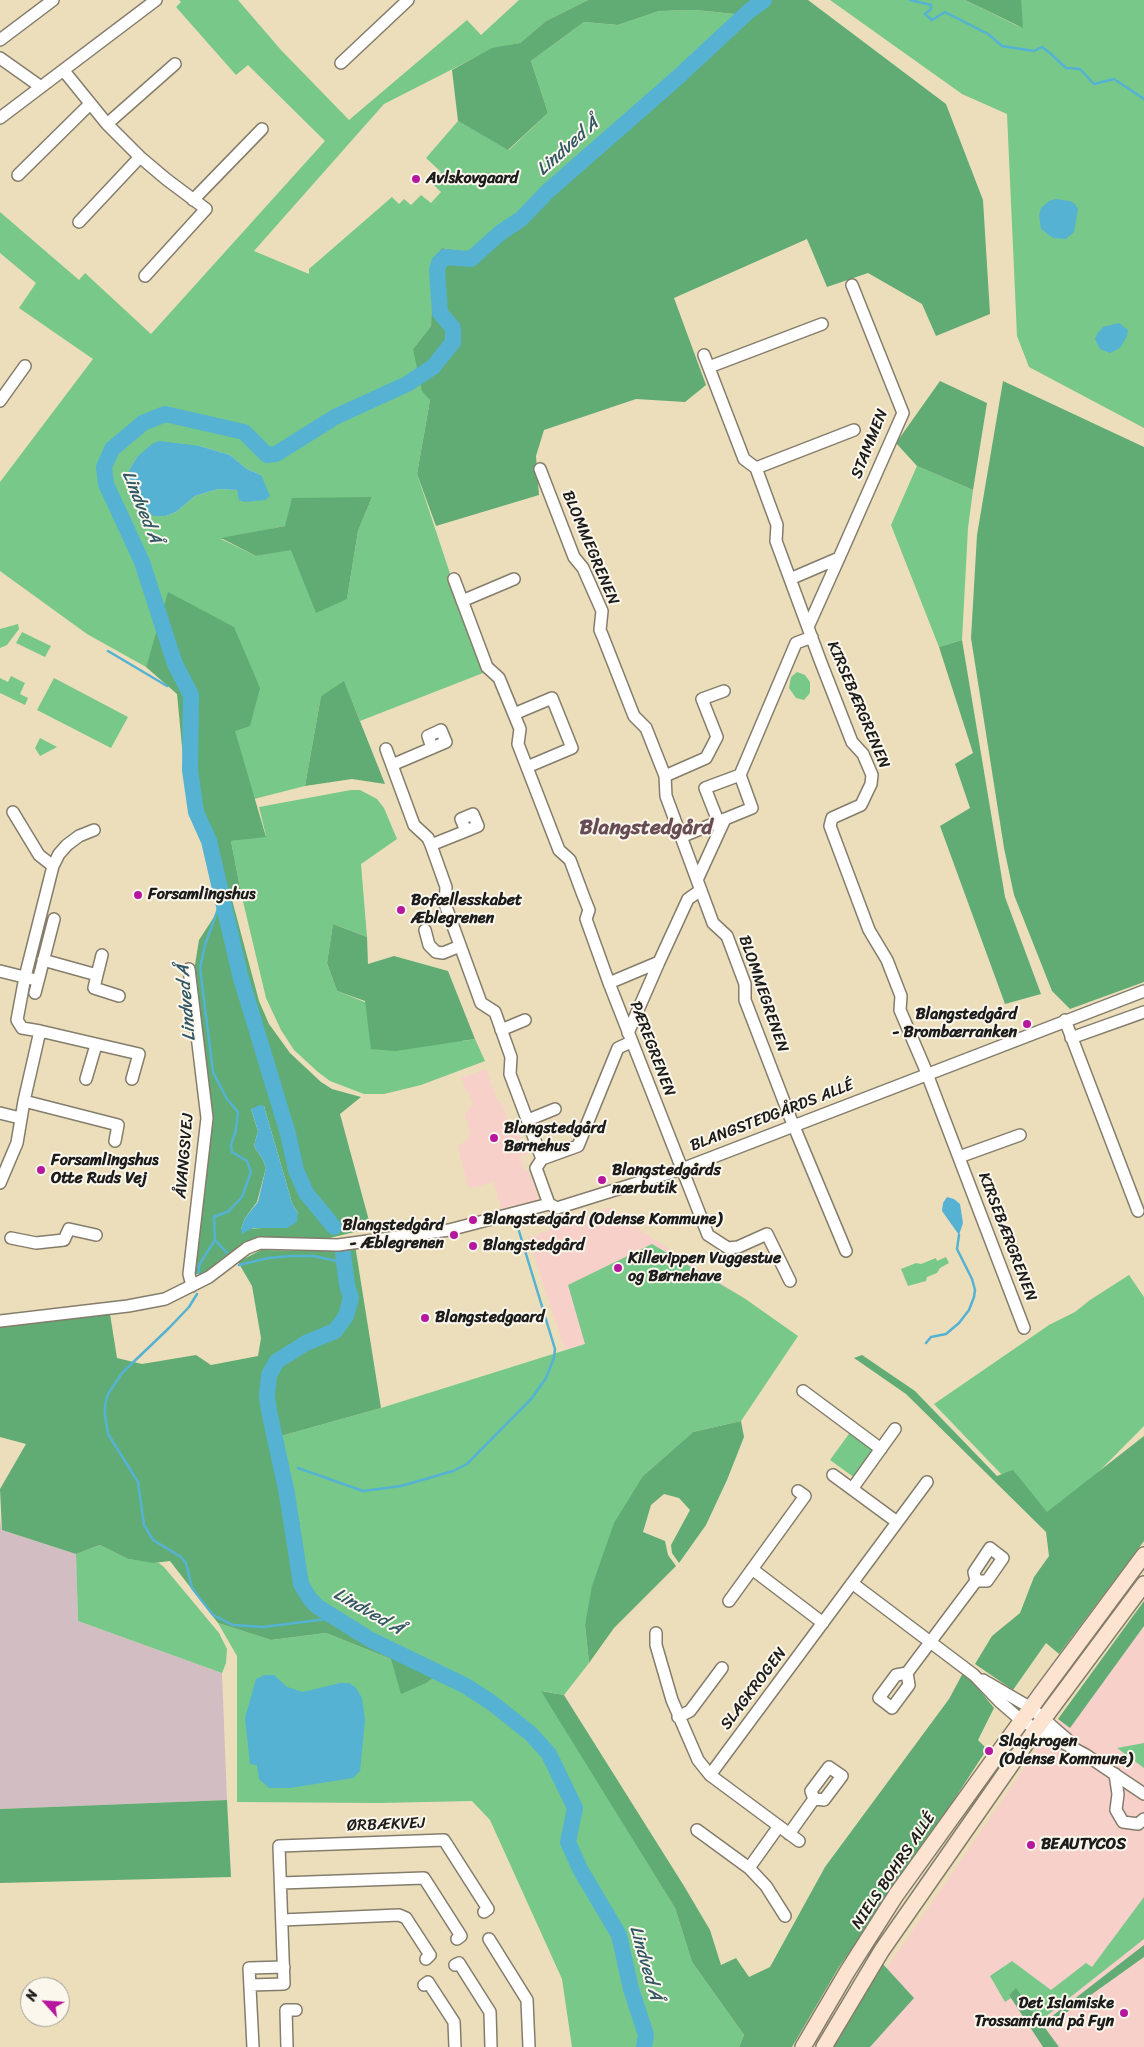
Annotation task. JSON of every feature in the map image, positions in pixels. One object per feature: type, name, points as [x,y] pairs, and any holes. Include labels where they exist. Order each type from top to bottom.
[{"type":"street","points":[[0,40],[53,0]]},
{"type":"street","points":[[0,118],[156,0]]},
{"type":"street","points":[[341,64],[408,0]]},
{"type":"street","points":[[0,58],[41,87]]},
{"type":"street","points":[[107,124],[175,64]]},
{"type":"street","points":[[64,71],[107,124],[140,157],[206,209],[144,276]]},
{"type":"street","points":[[18,175],[90,104]]},
{"type":"street","points":[[193,200],[262,129]]},
{"type":"street","points":[[79,222],[140,157]]},
{"type":"street","name":"STAMMEN","points":[[810,632],[839,558],[903,414],[852,285]]},
{"type":"street","points":[[708,367],[822,324]]},
{"type":"street","name":"KIRSEBÆRGRENEN","points":[[704,355],[744,459],[756,468],[777,525],[776,541],[810,632],[852,742],[863,754],[872,775],[871,784],[861,805],[832,818],[830,826],[869,930],[888,960],[901,996],[900,1010],[927,1074],[1024,1328]]},
{"type":"street","points":[[0,401],[25,366]]},
{"type":"street","points":[[756,468],[854,430]]},
{"type":"street","name":"BLOMMEGRENEN","points":[[540,469],[574,556],[584,568],[602,611],[600,630],[634,716],[646,728],[665,776],[666,796],[713,923],[726,936],[745,984],[745,1000],[846,1251]]},
{"type":"street","points":[[790,579],[839,558]]},
{"type":"street","name":"PÆREGRENEN","points":[[454,579],[487,667],[499,678],[520,729],[518,744],[526,766],[558,850],[570,860],[589,910],[586,919],[609,983],[708,1235],[717,1243],[728,1248],[738,1247],[767,1234],[790,1282]]},
{"type":"street","points":[[462,601],[514,579]]},
{"type":"street","points":[[681,837],[752,808],[740,775],[796,643],[810,632]]},
{"type":"street","points":[[665,776],[706,758],[716,736],[702,699],[724,691]]},
{"type":"street","points":[[514,714],[552,698],[572,748],[526,766]]},
{"type":"street","points":[[392,765],[432,748]]},
{"type":"street","points":[[386,749],[414,825],[428,838],[431,845],[446,887],[445,904],[482,1002],[495,1012],[511,1057],[510,1074],[542,1159]]},
{"type":"street","points":[[549,1204],[536,1168],[542,1159],[578,1146],[618,1048],[630,1037],[659,962],[688,899],[699,886],[722,820],[705,788],[740,775]]},
{"type":"street","points":[[12,812],[39,855],[53,866]]},
{"type":"street","points":[[94,830],[79,836],[68,845],[53,866],[25,978],[17,1020],[22,1028],[139,1054],[132,1079]]},
{"type":"street","points":[[431,845],[466,831]]},
{"type":"street","points":[[35,993],[54,919]]},
{"type":"street","points":[[425,930],[428,945],[436,952],[443,953],[460,946]]},
{"type":"street","points":[[102,954],[94,988],[119,996]]},
{"type":"street","points":[[43,960],[98,975]]},
{"type":"street","points":[[609,983],[659,962]]},
{"type":"street","name":"ÅVANGSVEJ","points":[[189,969],[207,1118],[189,1274],[192,1286]]},
{"type":"street","points":[[0,971],[38,981]]},
{"type":"street","name":"BLANGSTEDGÅRDS ALLÉ","points":[[192,1286],[227,1265],[242,1252],[260,1244],[338,1245],[449,1230],[549,1204],[557,1208],[682,1169],[1144,991]]},
{"type":"street","points":[[1071,1038],[1144,1012]]},
{"type":"street","points":[[501,1030],[526,1020]]},
{"type":"street","points":[[1065,1020],[1138,1202]]},
{"type":"street","points":[[0,1183],[16,1143],[40,1031]]},
{"type":"street","points":[[86,1079],[96,1045]]},
{"type":"street","points":[[24,1101],[118,1125],[115,1141]]},
{"type":"street","points":[[528,1120],[554,1109]]},
{"type":"street","points":[[0,1113],[20,1118]]},
{"type":"street","name":"KIRSEBÆRGRENEN","points":[[959,1157],[1020,1135]]},
{"type":"street","points":[[11,1238],[36,1243],[64,1240],[69,1229],[96,1235]]},
{"type":"street","points":[[0,1321],[150,1302],[165,1299],[192,1286]]},
{"type":"street","points":[[803,1390],[881,1448]]},
{"type":"street","points":[[852,1489],[895,1429]]},
{"type":"street","points":[[833,1475],[897,1522]]},
{"type":"street","name":"SLAGKROGEN","points":[[710,1775],[927,1482]]},
{"type":"street","points":[[729,1601],[805,1496],[798,1491]]},
{"type":"street","name":"NIELS BOHRS ALLÉ","points":[[824,2047],[882,1950],[978,1813],[1033,1719],[1093,1624],[1144,1556]]},
{"type":"street","points":[[752,1569],[823,1623]]},
{"type":"street","points":[[907,1673],[976,1581]]},
{"type":"street","points":[[852,1583],[1033,1719],[1144,1794]]},
{"type":"street","name":"NIELS BOHRS ALLÉ","points":[[803,2047],[896,1895],[1033,1719],[1144,1584]]},
{"type":"street","points":[[656,1633],[656,1645],[678,1717],[698,1760],[710,1775],[799,1841]]},
{"type":"street","points":[[678,1717],[690,1711],[722,1668]]},
{"type":"street","points":[[974,1676],[998,1701],[1033,1719]]},
{"type":"street","points":[[1115,1774],[1118,1794],[1116,1810],[1123,1822],[1138,1824],[1144,1818]]},
{"type":"street","points":[[789,1834],[814,1799]]},
{"type":"street","points":[[749,1868],[779,1826]]},
{"type":"street","points":[[697,1830],[708,1844],[749,1868],[766,1886],[785,1916]]},
{"type":"street","name":"ØRBÆKVEJ","points":[[250,1985],[284,1984],[279,1846],[444,1840],[488,1909],[484,1912]]},
{"type":"street","points":[[281,1883],[424,1878],[461,1936],[456,1939]]},
{"type":"street","points":[[282,1920],[399,1915],[406,1918],[430,1956],[426,1959]]},
{"type":"street","points":[[489,1939],[527,2000],[528,2047]]},
{"type":"street","points":[[455,1965],[459,1962],[490,2012],[492,2047]]},
{"type":"street","points":[[253,2047],[249,1968],[284,1967]]},
{"type":"street","points":[[424,1985],[428,1982],[454,2022],[455,2047]]},
{"type":"street","points":[[287,2047],[286,2010],[296,2010]]},
{"type":"shaded area","name":"Blangstedgård Børnehus","points":[[486,1069],[498,1102],[501,1102],[508,1120],[516,1128],[523,1143],[531,1141],[535,1151],[520,1157],[525,1171],[528,1170],[539,1199],[501,1209],[494,1182],[472,1188],[468,1186],[458,1147],[470,1136],[465,1115],[473,1103],[461,1078]]},
{"type":"shaded area","name":"Killevippen Vuggestue og Børnehave","points":[[610,1207],[642,1231],[744,1298],[565,1350],[528,1238]]},
{"type":"shaded area","points":[[0,1519],[2,1530],[76,1554],[78,1621],[222,1673],[227,1800],[0,1809]]},
{"type":"shaded area","points":[[1144,1606],[1144,2047],[833,2047],[1037,1749]]},
{"type":"green space","points":[[179,0],[238,0],[281,50],[349,120],[467,20],[481,35],[519,0],[588,0],[546,21],[520,43],[492,49],[384,104],[254,251],[309,274],[309,269],[392,197],[399,204],[404,199],[411,205],[421,195],[431,203],[441,192],[432,183],[441,172],[426,158],[458,121],[509,150],[548,113],[531,61],[584,22],[618,25],[659,11],[695,10],[735,14],[542,192],[470,252],[442,248],[433,258],[431,326],[413,349],[430,400],[417,474],[483,673],[360,721],[344,682],[321,696],[305,786],[254,799],[169,593],[146,667],[87,634],[0,571],[0,482],[93,359],[19,308],[36,283],[0,253],[0,212],[79,280],[85,273],[151,334],[325,141],[248,65],[236,75],[176,7],[181,2]],"holes":[[[200,446],[230,455],[247,469],[261,475],[237,490],[218,489],[195,496],[176,512],[166,516],[129,483],[129,470],[137,457]],[[372,497],[358,531],[347,599],[291,549],[256,556],[221,539],[285,526]]]},
{"type":"green space","points":[[588,0],[808,0],[946,104],[983,200],[990,314],[936,336],[922,304],[868,273],[827,287],[807,239],[674,298],[706,385],[685,402],[636,399],[544,430],[536,456],[539,495],[436,526],[417,474],[430,400],[422,391],[413,349],[431,326],[433,258],[442,248],[470,252],[542,192],[735,14],[695,10],[659,11],[618,25],[584,22],[531,61],[548,113],[508,150],[458,121],[452,70],[492,48],[520,43],[546,21]]},
{"type":"green space","points":[[830,0],[965,0],[1022,28],[973,0],[1144,0],[1144,428],[1029,367],[1017,336],[1007,114],[962,94]]},
{"type":"green space","points":[[965,0],[1021,0],[1023,28]]},
{"type":"green space","points":[[940,381],[987,403],[973,490],[917,466],[896,443]]},
{"type":"green space","points":[[1003,381],[1144,447],[1144,982],[1070,1009],[1052,991],[1014,895],[1004,848],[971,638],[977,535]]},
{"type":"green space","points":[[917,466],[973,490],[968,528],[962,640],[939,647],[891,525]]},
{"type":"green space","points":[[372,497],[358,531],[347,599],[316,613],[291,550],[256,556],[221,538],[285,526],[292,498]]},
{"type":"green space","points":[[168,592],[234,627],[260,688],[250,726],[235,731],[266,837],[231,841],[241,893],[231,896],[259,1001],[269,1024],[290,1053],[321,1082],[332,1089],[361,1097],[340,1114],[371,1228],[317,1241],[260,1238],[204,1275],[196,1274],[196,1269],[209,1116],[194,971],[199,940],[227,897],[205,818],[187,799],[177,694],[146,667]],"holes":[[[264,1106],[292,1203],[298,1213],[264,1228],[241,1229],[245,1218],[257,1202],[266,1168],[254,1146],[258,1131],[251,1109]]]},
{"type":"green space","points":[[18,624],[19,629],[7,645],[0,648],[0,629]]},
{"type":"green space","points":[[22,632],[51,646],[45,657],[16,643]]},
{"type":"green space","points":[[962,640],[1005,897],[1041,994],[1005,1004],[940,826],[970,808],[955,764],[973,753],[939,647]]},
{"type":"green space","points":[[797,672],[805,675],[810,682],[810,693],[804,700],[796,698],[789,688],[791,677]]},
{"type":"green space","points":[[11,676],[25,683],[20,694],[28,698],[25,705],[0,693],[0,678],[8,682]]},
{"type":"green space","points":[[54,678],[128,717],[111,748],[37,710]]},
{"type":"green space","points":[[344,681],[385,784],[352,779],[305,786],[321,696]]},
{"type":"green space","points":[[40,738],[57,747],[40,756],[35,748]]},
{"type":"green space","points":[[360,790],[377,799],[384,808],[397,839],[361,864],[367,937],[333,924],[327,963],[337,991],[463,1041],[475,1039],[485,1061],[421,1085],[384,1094],[364,1094],[330,1081],[294,1050],[281,1030],[266,998],[241,893],[231,841],[266,836],[259,807]]},
{"type":"green space","points":[[333,924],[367,937],[368,964],[394,956],[448,971],[475,1039],[396,1051],[371,1049],[365,1001],[337,991],[327,963]]},
{"type":"green space","points":[[652,1244],[744,1298],[798,1336],[741,1421],[693,1432],[643,1476],[585,1625],[589,1663],[564,1695],[542,1691],[675,1908],[692,1962],[744,2035],[739,2047],[572,2047],[562,1979],[490,1820],[472,1801],[379,1803],[237,1802],[237,1656],[218,1623],[271,1640],[326,1633],[391,1659],[440,1672],[325,1607],[302,1574],[300,1523],[281,1436],[381,1408],[585,1344],[568,1285]]},
{"type":"green space","points":[[355,1245],[381,1408],[281,1436],[300,1523],[302,1574],[325,1607],[395,1647],[426,1659],[441,1672],[426,1683],[401,1694],[391,1659],[326,1633],[271,1640],[218,1623],[170,1561],[154,1563],[128,1559],[100,1545],[76,1554],[2,1530],[0,1489],[26,1444],[0,1437],[0,1326],[110,1314],[117,1358],[142,1364],[196,1355],[211,1365],[258,1356],[261,1338],[252,1286],[238,1262],[261,1250],[305,1251]]},
{"type":"green space","points":[[946,1257],[949,1263],[940,1268],[937,1273],[927,1277],[926,1281],[908,1286],[901,1269],[916,1263],[921,1264],[936,1258],[937,1261]]},
{"type":"green space","points":[[1129,1275],[1144,1297],[1144,1426],[1048,1523],[934,1404],[1049,1325],[1075,1312]]},
{"type":"green space","points":[[862,1355],[915,1391],[997,1476],[1013,1470],[1047,1512],[1144,1436],[1144,1541],[1059,1654],[1046,1643],[1013,1690],[975,1664],[992,1636],[1020,1613],[1034,1577],[1049,1556],[1046,1532],[906,1394],[854,1358]]},
{"type":"green space","points":[[741,1421],[744,1437],[727,1480],[706,1525],[679,1563],[672,1553],[671,1545],[690,1510],[679,1498],[664,1494],[651,1505],[643,1532],[665,1541],[668,1555],[676,1566],[614,1628],[589,1663],[585,1625],[592,1586],[614,1523],[643,1476],[693,1432]]},
{"type":"green space","points":[[851,1431],[872,1447],[873,1451],[855,1478],[830,1460]]},
{"type":"green space","points":[[100,1545],[128,1559],[159,1563],[164,1567],[219,1633],[227,1649],[226,1663],[222,1673],[78,1621],[76,1554]]},
{"type":"green space","points":[[1144,1601],[1144,1626],[1070,1728],[1058,1719]]},
{"type":"green space","points":[[964,1671],[994,1708],[978,1740],[987,1749],[933,1832],[839,1967],[792,2047],[739,2047],[744,2035],[692,1962],[675,1908],[541,1691],[564,1695],[710,1930],[721,1965],[736,1958],[749,1977],[770,1967],[825,1867],[949,1699]]},
{"type":"green space","points":[[1144,1743],[1144,1768],[1117,1748]]},
{"type":"green space","points":[[227,1800],[231,1877],[0,1883],[0,1809]]},
{"type":"green space","points":[[1144,1897],[1144,1939],[1040,2021],[1016,1989],[1009,1995],[1011,1998],[1005,2002],[990,1976],[1012,1961],[1051,1990],[1086,1963],[1092,1967]]},
{"type":"green space","points":[[1144,1945],[1144,1957],[1053,2022],[1051,2017]]},
{"type":"green space","points":[[881,1962],[914,1998],[870,2047],[832,2047]]},
{"type":"green space","points":[[1016,1988],[1059,2047],[1043,2047],[1009,1995]]},
{"type":"water","points":[[1056,199],[1070,201],[1078,209],[1074,232],[1066,239],[1053,238],[1041,229],[1039,215],[1041,208],[1049,201]]},
{"type":"water","points":[[1119,323],[1128,330],[1127,336],[1120,348],[1110,353],[1100,349],[1095,339],[1097,334],[1103,327]]},
{"type":"water","points":[[159,441],[200,446],[230,455],[247,469],[261,475],[270,496],[265,500],[245,502],[239,500],[237,490],[218,489],[195,496],[176,512],[166,516],[153,516],[137,501],[129,483],[129,470],[137,457],[152,444]]},
{"type":"water","points":[[260,1105],[264,1106],[292,1203],[298,1213],[297,1222],[287,1228],[253,1228],[242,1234],[241,1229],[245,1218],[258,1202],[266,1168],[254,1146],[258,1131],[251,1109]]},
{"type":"water","points":[[947,1197],[954,1199],[960,1204],[963,1223],[959,1235],[942,1211],[943,1203]]},
{"type":"water","points":[[265,1675],[274,1675],[287,1687],[303,1692],[340,1683],[349,1683],[356,1688],[362,1698],[365,1720],[360,1771],[353,1778],[290,1788],[269,1788],[259,1779],[257,1765],[250,1764],[245,1718],[256,1679]]},
{"type":"waterway","name":"Lindved Å","points":[[334,1227],[306,1193],[296,1170],[288,1134],[240,975],[209,841],[196,812],[190,770],[191,695],[175,664],[142,562],[106,484],[104,467],[112,449],[143,423],[165,414],[244,432],[267,455],[276,454],[335,417],[407,384],[433,367],[453,342],[453,328],[440,313],[437,270],[439,263],[445,257],[471,259],[500,233],[521,219],[548,191],[677,78],[749,11],[764,0]]},
{"type":"waterway","points":[[910,0],[931,5],[931,9],[925,14],[932,20],[945,12],[988,34],[1002,46],[1034,51],[1042,47],[1066,68],[1080,69],[1094,84],[1114,79],[1144,99]]},
{"type":"waterway","points":[[108,651],[167,686]]},
{"type":"waterway","name":"Lindved Å","points":[[223,895],[205,945],[200,968],[213,1072],[227,1099],[238,1112],[236,1130],[231,1145],[232,1152],[247,1161],[251,1172],[242,1197],[229,1211],[214,1217],[215,1240],[227,1253]]},
{"type":"waterway","points":[[298,1468],[363,1491],[401,1486],[453,1471],[467,1464],[532,1398],[546,1378],[554,1358],[555,1349],[519,1231]]},
{"type":"waterway","points":[[926,1343],[931,1337],[946,1334],[959,1323],[969,1310],[974,1297],[975,1290],[972,1279],[957,1249],[959,1235]]},
{"type":"waterway","points":[[199,1273],[199,1265],[215,1240]]},
{"type":"waterway","name":"Lindved Å","points":[[343,1253],[347,1285],[351,1298],[346,1316],[335,1331],[306,1343],[277,1361],[269,1375],[267,1396],[269,1411],[287,1494],[301,1584],[310,1599],[318,1607],[371,1640],[466,1686],[492,1703],[531,1734],[549,1754],[575,1808],[568,1842],[580,1869],[619,1935],[631,1989],[646,2035],[644,2047]]},
{"type":"waterway","name":"Lindved Å","points":[[239,1265],[268,1258],[291,1256],[314,1256],[345,1263]]},
{"type":"waterway","points":[[197,1294],[189,1307],[122,1373],[108,1394],[105,1405],[108,1434],[138,1482],[144,1525],[153,1540],[181,1557],[186,1563],[192,1588],[213,1615],[233,1625],[263,1627],[335,1618]]},
{"type":"place","name":"Avlskovgaard","points":[[416,179]]},
{"type":"place","name":"Forsamlingshus","points":[[138,895]]},
{"type":"place","name":"Bofællesskabet Æblegrenen","points":[[401,910]]},
{"type":"place","name":"Blangstedgård - Brombærranken","points":[[1027,1024]]},
{"type":"place","name":"Blangstedgård Børnehus","points":[[494,1138]]},
{"type":"place","name":"Forsamlingshus Otte Ruds Vej","points":[[41,1170]]},
{"type":"place","name":"Blangstedgårds nærbutik","points":[[602,1180]]},
{"type":"place","name":"Blangstedgård (Odense Kommune)","points":[[473,1220]]},
{"type":"place","name":"Blangstedgård - Æblegrenen","points":[[454,1235]]},
{"type":"place","name":"Blangstedgård","points":[[473,1246]]},
{"type":"place","name":"Killevippen Vuggestue og Børnehave","points":[[618,1268]]},
{"type":"place","name":"Blangstedgaard","points":[[425,1318]]},
{"type":"place","name":"Slagkrogen (Odense Kommune)","points":[[989,1751]]},
{"type":"place","name":"BEAUTYCOS","points":[[1031,1845]]},
{"type":"place","name":"Det Islamiske Trossamfund på Fyn","points":[[1124,2013]]},
{"type":"district","name":"Blangstedgård","points":[[646,829]]}]
